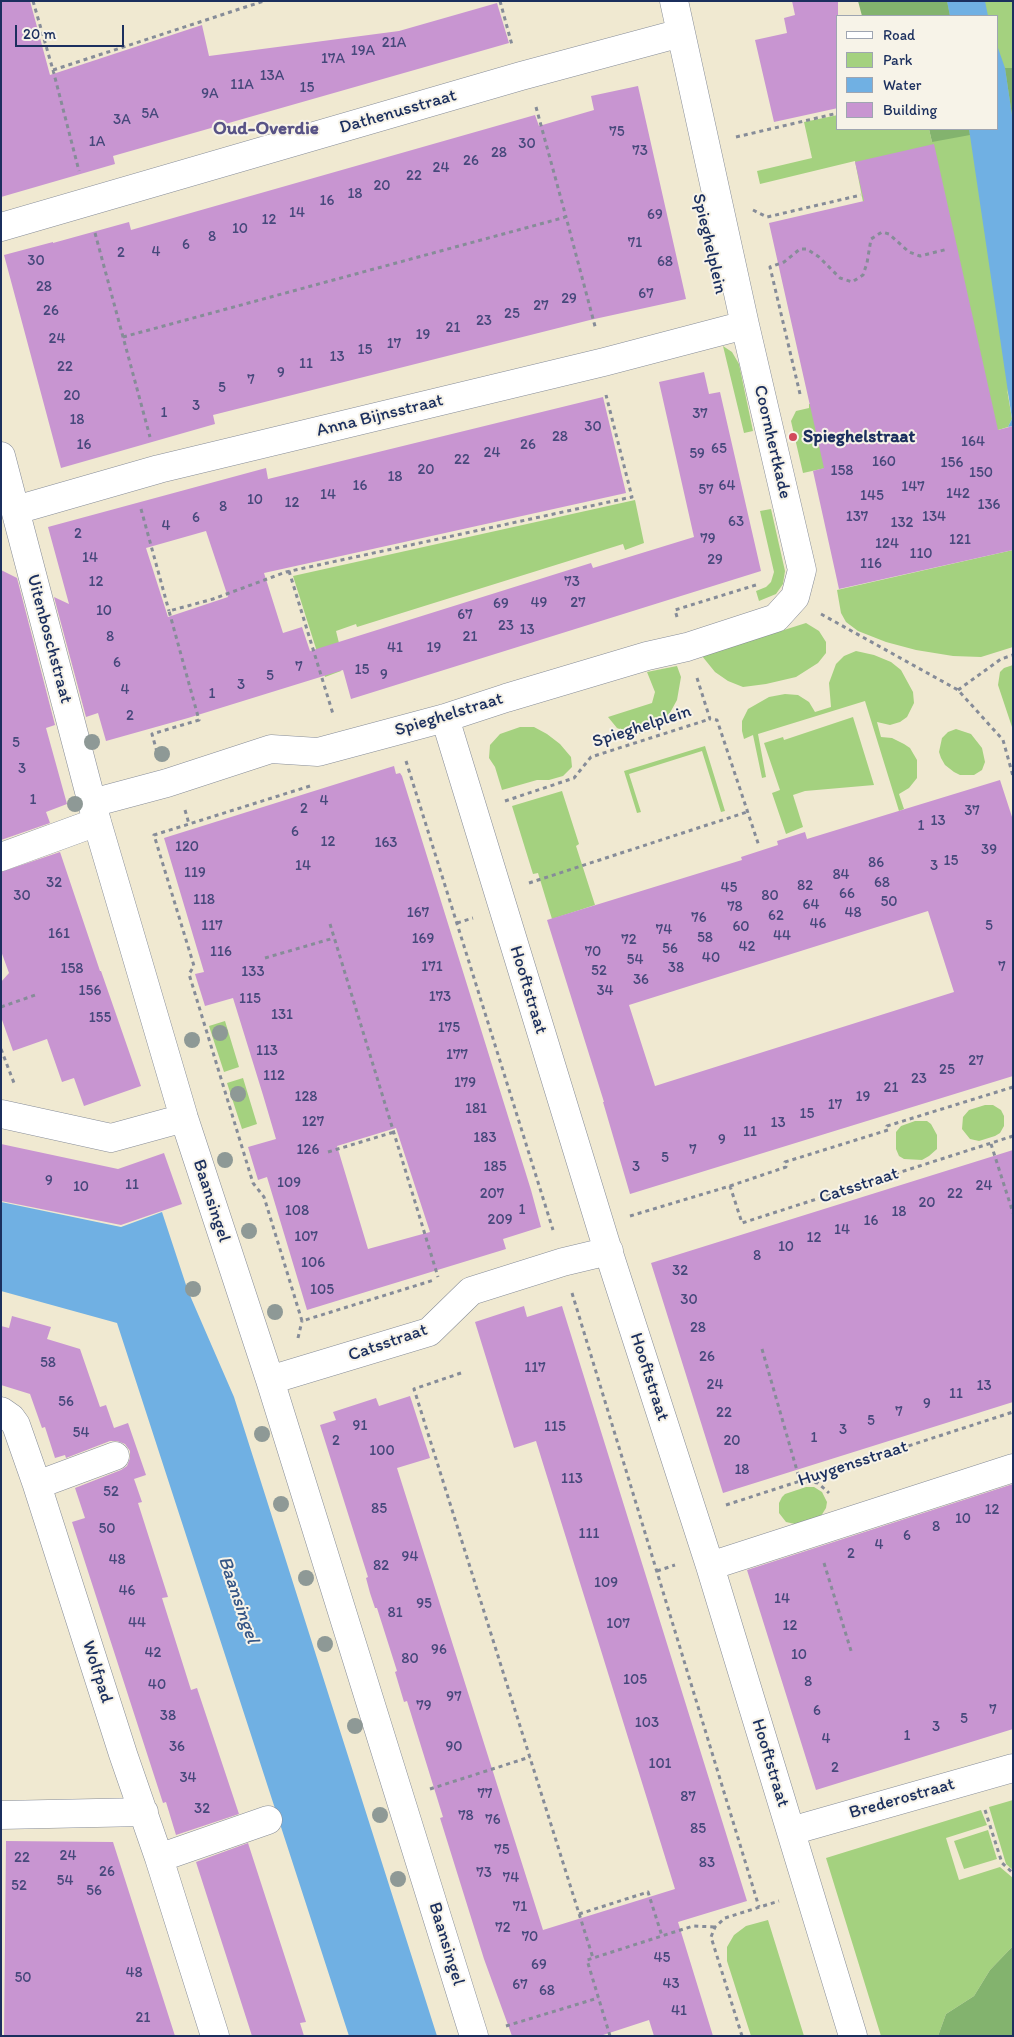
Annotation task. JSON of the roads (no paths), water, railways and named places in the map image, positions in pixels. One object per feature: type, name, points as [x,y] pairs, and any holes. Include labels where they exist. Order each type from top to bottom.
[{"type":"street","name":"Coornhertkade","points":[[674,1],[745,325],[802,570],[795,597]]},
{"type":"street","name":"Dathenusstraat","points":[[1,227],[521,76],[681,33]]},
{"type":"street","name":"Anna Bijnsstraat","points":[[16,510],[159,469],[604,362],[745,325]]},
{"type":"street","name":"Uitenboschstraat","points":[[1,456],[95,812]]},
{"type":"street","name":"Spieghelstraat","points":[[1,857],[95,812],[167,783],[271,749],[318,752],[343,744],[380,737],[647,656],[687,647],[776,618],[795,597]]},
{"type":"street","name":"Hooftstraat","points":[[445,718],[609,1251],[710,1566],[853,2036]]},
{"type":"street","name":"Baansingel","points":[[95,812],[184,1118],[270,1380],[474,2036]]},
{"type":"street","points":[[1,1114],[111,1138],[184,1118]]},
{"type":"street","name":"Catsstraat","points":[[270,1380],[430,1332],[471,1291],[563,1262],[609,1251]]},
{"type":"street","name":"Wolfpad","points":[[1,1410],[16,1425],[38,1485],[215,2036]]},
{"type":"street","points":[[38,1485],[115,1456]]},
{"type":"street","points":[[710,1566],[1013,1468]]},
{"type":"street","name":"Brederostraat","points":[[791,1831],[1013,1768]]},
{"type":"street","points":[[1,1815],[144,1812]]},
{"type":"street","points":[[159,1858],[268,1820]]},
{"type":"water","points":[[947,1],[985,1],[988,15],[950,15]]},
{"type":"water","points":[[999,51],[1005,68],[1013,122],[1013,426],[1008,427],[1012,419],[969,130],[999,130]]},
{"type":"water","points":[[1,1202],[121,1227],[162,1212],[188,1291],[234,1397],[437,2036],[349,2036],[117,1323],[1,1291]]},
{"type":"place","name":"Spieghelstraat","points":[[793,437]]},
{"type":"district","name":"Oud-Overdie","points":[[266,129]]}]
